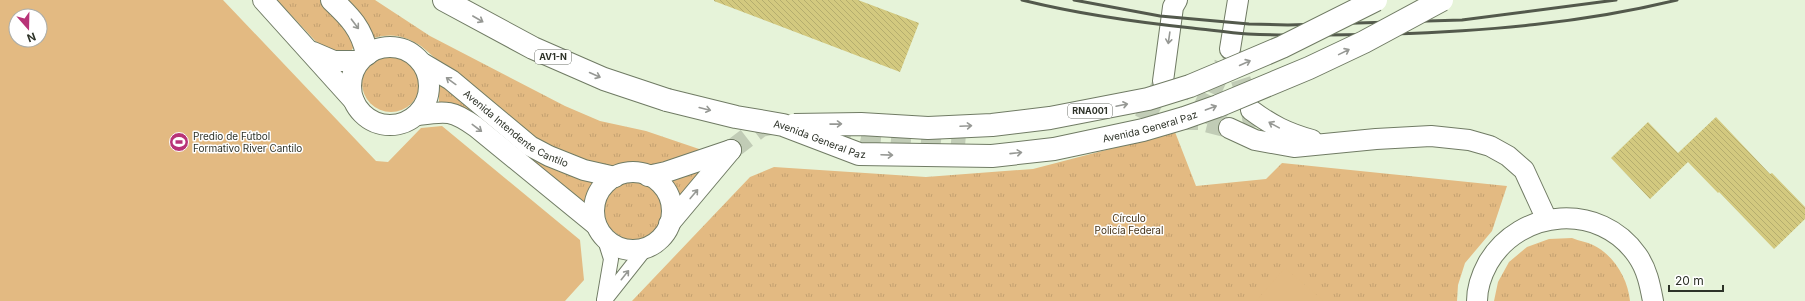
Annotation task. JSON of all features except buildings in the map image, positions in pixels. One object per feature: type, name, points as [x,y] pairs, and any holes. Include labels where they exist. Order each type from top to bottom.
[{"type":"highway","points":[[332,0],[357,26],[364,39],[363,58]]},
{"type":"highway","name":"AV1-N","points":[[444,0],[533,48],[604,79],[667,100],[736,117],[783,125]]},
{"type":"highway","name":"Avenida General Paz","points":[[783,125],[861,124],[928,128],[992,125],[1050,118],[1111,107],[1148,99],[1190,86],[1282,47],[1376,0]]},
{"type":"highway","name":"Avenida General Paz","points":[[783,125],[859,154],[992,156],[1054,149],[1143,130],[1218,106],[1309,68],[1364,42],[1442,0]]},
{"type":"street","points":[[263,0],[354,101],[362,113],[374,122],[388,126],[404,122],[418,115],[442,112],[459,115],[476,127],[601,232],[614,246],[635,250],[646,248]]},
{"type":"street","points":[[1163,81],[1173,7],[1177,0]]},
{"type":"street","points":[[1230,49],[1238,0]]},
{"type":"street","points":[[308,49],[334,61],[363,58],[382,47],[398,47],[413,53],[424,64],[430,81],[428,99],[418,115]]},
{"type":"street","points":[[354,101],[351,88],[352,74],[363,58]]},
{"type":"street","name":"Avenida Intendente Cantilo","points":[[424,64],[451,80],[530,146],[549,156],[584,170],[615,177]]},
{"type":"street","points":[[1251,110],[1272,126],[1293,135],[1323,143]]},
{"type":"street","points":[[1229,128],[1255,140],[1294,147],[1323,143],[1431,136],[1469,140],[1490,146],[1508,156],[1524,170],[1547,220]]},
{"type":"street","points":[[648,176],[666,172],[731,150],[669,224]]},
{"type":"street","points":[[626,173],[637,173],[648,176],[658,182],[668,196],[672,213],[669,224],[664,234],[656,242],[646,248],[603,301],[611,259],[594,209],[599,193],[606,184],[615,177],[626,173]]},
{"type":"street","points":[[1477,301],[1483,273],[1495,252],[1512,235],[1533,224],[1547,220],[1573,218],[1598,224],[1620,237],[1637,255],[1649,278],[1653,301]]},
{"type":"green space","name":"Predio de Fútbol Formativo River Cantilo","points":[[0,0],[223,0],[376,161],[388,162],[421,128],[442,126],[580,240],[584,280],[565,301],[0,301]]},
{"type":"green space","points":[[277,0],[320,0],[352,29],[357,42],[351,51],[345,53],[322,48]]},
{"type":"green space","points":[[343,0],[375,0],[430,36],[565,106],[600,121],[646,131],[702,150],[652,166],[632,168],[594,167],[531,140],[421,46],[399,36],[381,36],[374,38],[364,19]]},
{"type":"green space","points":[[391,54],[402,56],[415,67],[418,72],[420,83],[418,94],[407,107],[402,110],[391,112],[380,110],[367,99],[364,94],[362,83],[364,72],[375,59],[380,56]]},
{"type":"green space","points":[[439,84],[599,181],[590,194],[587,207],[439,105]]},
{"type":"green space","name":"Círculo Policía Federal","points":[[1175,132],[1196,186],[1266,179],[1282,163],[1507,186],[1492,231],[1465,263],[1458,285],[1457,301],[632,301],[750,177],[774,167],[926,177],[1033,169]]},
{"type":"green space","points":[[711,162],[681,200],[676,188],[666,179]]},
{"type":"green space","points":[[633,181],[652,186],[663,195],[664,207],[662,223],[659,228],[651,236],[638,242],[628,240],[613,231],[607,223],[605,213],[607,196],[610,191],[618,184]]},
{"type":"green space","points":[[1572,238],[1601,249],[1613,261],[1623,276],[1630,301],[1494,301],[1498,282],[1509,262],[1527,247],[1549,239]]},
{"type":"green space","points":[[1285,268],[1324,301],[1256,301]]},
{"type":"tunnel","points":[[1231,51],[1251,110],[1255,140]]},
{"type":"tunnel","points":[[1198,120],[1224,64]]},
{"type":"tunnel","points":[[1144,120],[1161,86]]},
{"type":"tunnel","points":[[1178,88],[1208,102],[1229,128]]},
{"type":"tunnel","points":[[1178,120],[1198,120],[1229,128]]},
{"type":"tunnel","points":[[731,150],[761,127],[781,123]]},
{"type":"tunnel","points":[[832,129],[874,138],[965,146]]},
{"type":"railway","points":[[1022,0],[1107,17],[1241,34],[1266,35],[1391,34],[1499,28],[1606,15],[1677,0]]},
{"type":"railway","points":[[1074,0],[1160,16],[1249,24],[1288,25],[1462,20],[1616,0]]},
{"type":"place","name":"Predio de Fútbol Formativo River Cantilo","points":[[179,142]]}]
